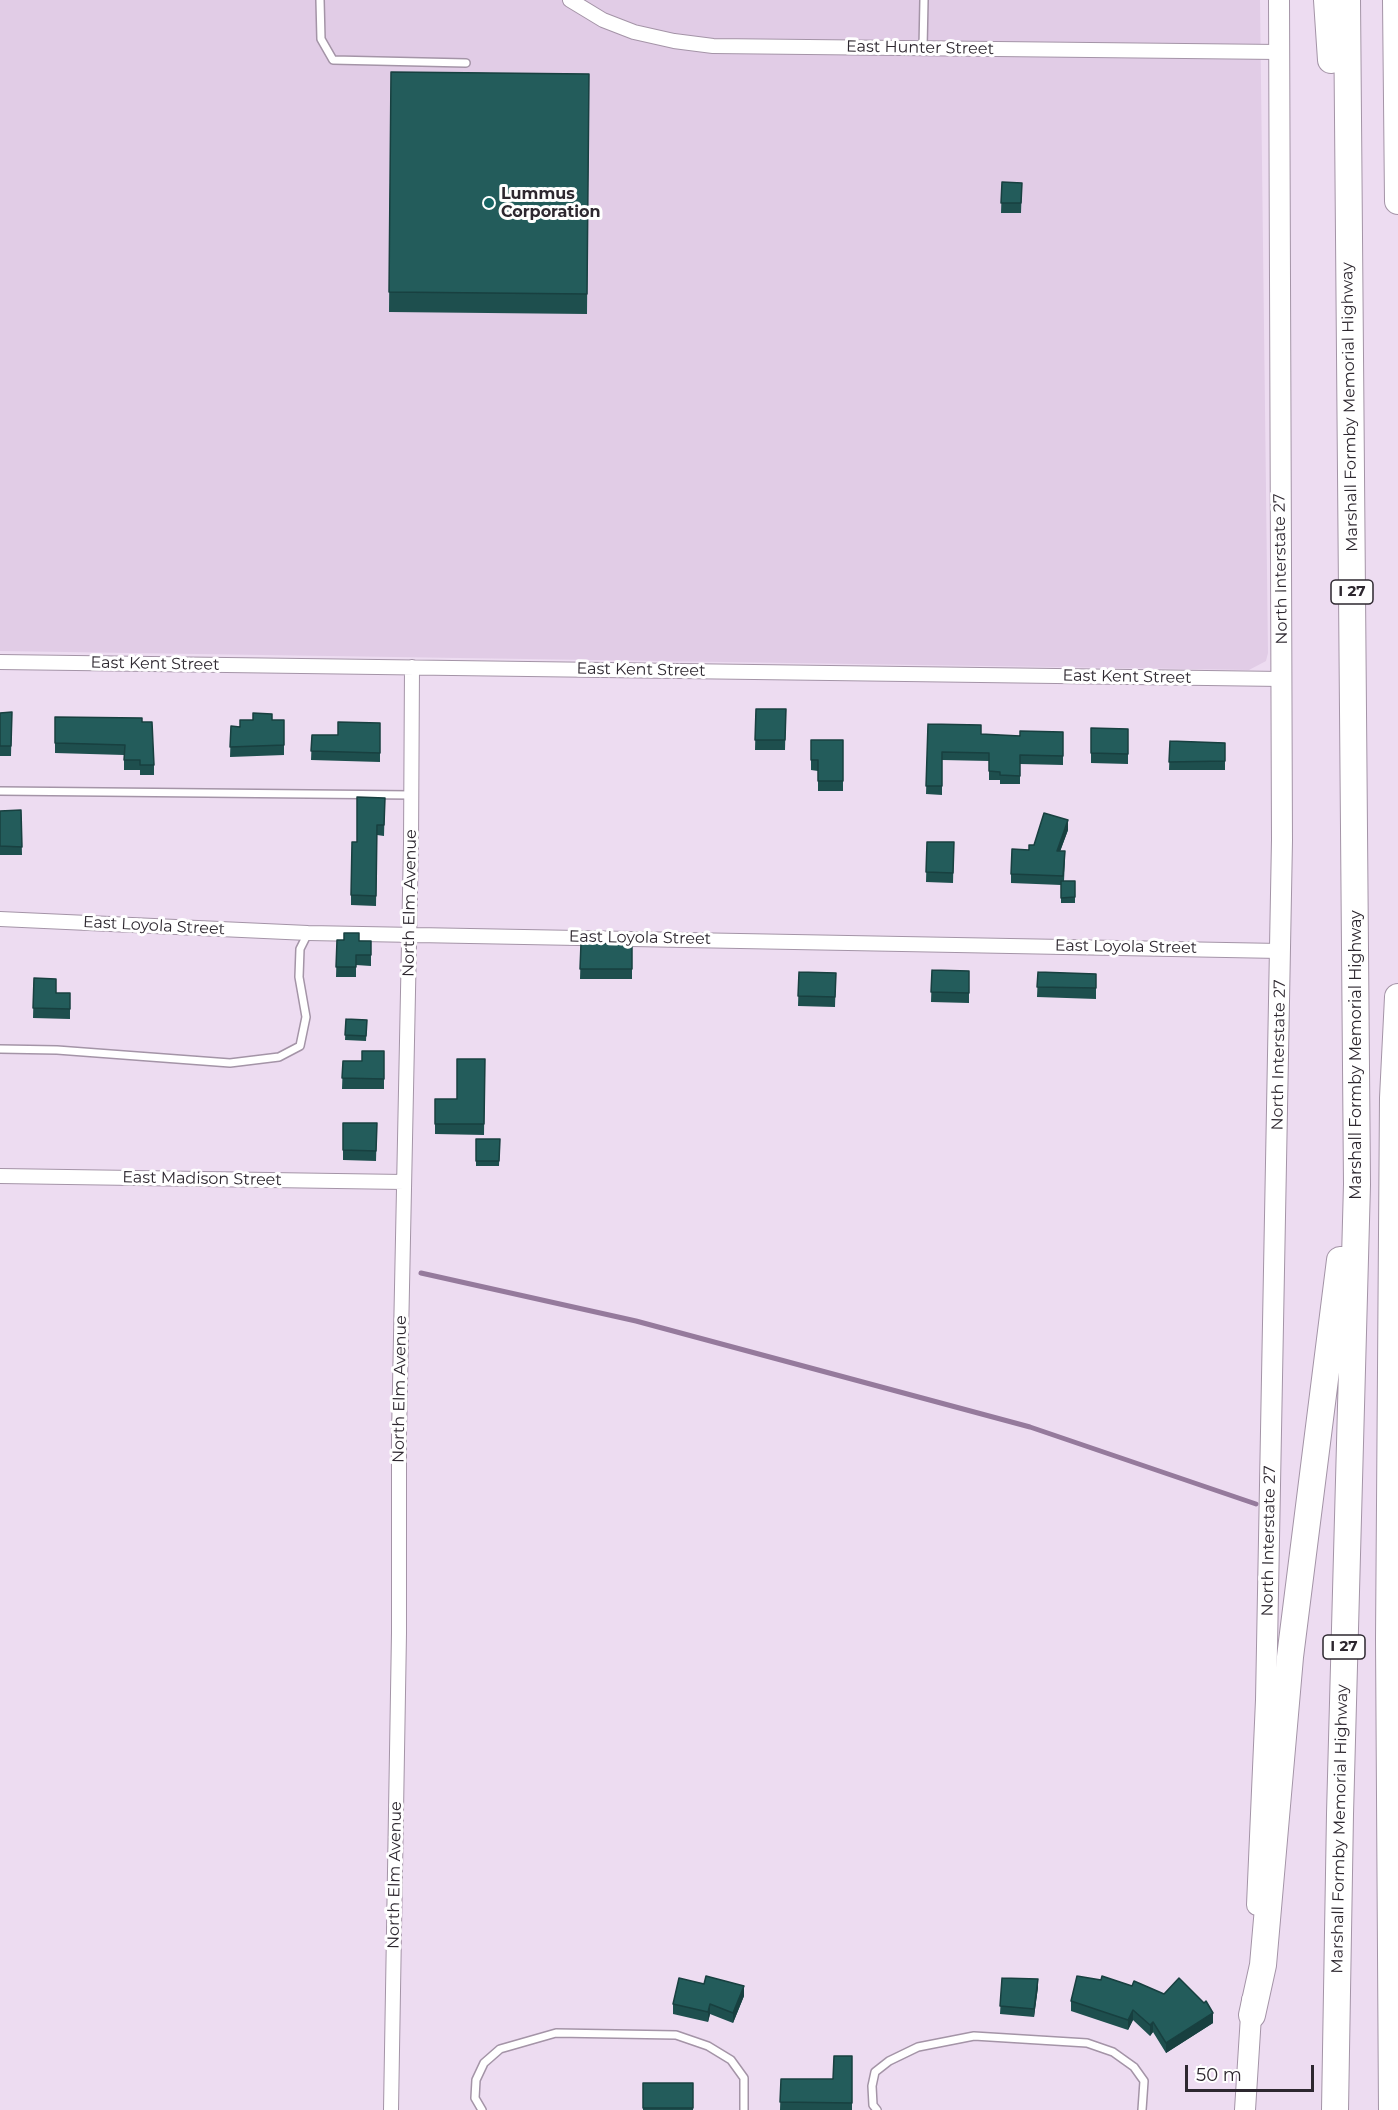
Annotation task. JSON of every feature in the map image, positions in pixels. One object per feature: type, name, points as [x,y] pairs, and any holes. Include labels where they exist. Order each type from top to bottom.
[{"type":"highway","points":[[1327,0],[1348,332]]},
{"type":"highway","name":"Marshall Formby Memorial Highway","points":[[1335,2110],[1340,1814],[1357,1184],[1357,927],[1348,332],[1347,0]]},
{"type":"highway","points":[[1396,0],[1398,201]]},
{"type":"highway","name":"I 27","points":[[1392,2110],[1389,1627],[1393,1098],[1398,997]]},
{"type":"highway","points":[[1252,2015],[1263,1965],[1290,1657],[1340,1259],[1357,1184]]},
{"type":"main road","name":"North Interstate 27","points":[[1245,2110],[1252,2015],[1266,1700],[1278,1183],[1282,679],[1279,0]]},
{"type":"street","name":"East Hunter Street","points":[[570,0],[603,20],[634,32],[674,42],[713,46],[1279,52]]},
{"type":"street","name":"East Kent Street","points":[[0,662],[1282,679]]},
{"type":"street","name":"North Elm Avenue","points":[[391,2110],[404,1182],[410,934],[412,667]]},
{"type":"street","name":"East Loyola Street","points":[[0,919],[308,933],[1280,951]]},
{"type":"street","name":"East Madison Street","points":[[0,1176],[404,1182]]},
{"type":"lane","points":[[320,0],[321,39],[333,60],[466,63]]},
{"type":"lane","points":[[923,48],[924,0]]},
{"type":"lane","points":[[0,791],[411,795]]},
{"type":"lane","points":[[0,1049],[57,1050],[230,1063],[279,1058],[300,1046],[306,1017],[298,977],[300,949],[308,933]]},
{"type":"lane","points":[[482,2110],[475,2098],[476,2080],[484,2063],[500,2049],[556,2033],[676,2035],[708,2046],[731,2060],[744,2078],[744,2110]]},
{"type":"lane","points":[[877,2110],[873,2105],[872,2086],[875,2072],[889,2061],[918,2047],[974,2036],[1087,2043],[1113,2052],[1134,2067],[1144,2081],[1142,2110]]},
{"type":"shaded area","points":[[0,0],[1260,0],[1268,653],[1266,661],[1249,670],[0,651]]},
{"type":"building","name":"Lummus Corporation","points":[[391,72],[589,74],[587,294],[389,292]]},
{"type":"building","points":[[1002,182],[1022,183],[1021,203],[1001,203]]},
{"type":"building","points":[[756,709],[786,709],[785,740],[755,740]]},
{"type":"building","points":[[12,712],[11,746],[0,746],[0,713]]},
{"type":"building","points":[[253,713],[272,714],[272,720],[284,720],[284,745],[230,747],[231,726],[240,727],[240,720],[253,720]]},
{"type":"building","points":[[55,717],[142,718],[142,722],[152,722],[154,765],[140,765],[140,760],[124,760],[125,745],[55,743]]},
{"type":"building","points":[[338,722],[380,723],[380,753],[311,751],[312,735],[338,735]]},
{"type":"building","points":[[928,724],[981,725],[981,734],[1020,736],[1020,731],[1063,732],[1063,756],[1020,755],[1020,776],[1000,775],[1000,772],[989,771],[989,753],[942,752],[942,786],[926,786]]},
{"type":"building","points":[[1091,728],[1128,729],[1128,754],[1091,753]]},
{"type":"building","points":[[811,740],[843,740],[843,781],[818,781],[818,760],[811,760]]},
{"type":"building","points":[[1170,741],[1225,743],[1225,761],[1169,762]]},
{"type":"building","points":[[357,797],[385,798],[384,825],[377,825],[376,896],[351,895],[352,842],[357,842]]},
{"type":"building","points":[[21,810],[22,847],[0,846],[0,811]]},
{"type":"building","points":[[1044,813],[1068,820],[1057,851],[1065,851],[1063,876],[1011,874],[1012,849],[1029,850],[1029,845],[1034,845]]},
{"type":"building","points":[[927,842],[954,842],[953,873],[926,872]]},
{"type":"building","points":[[1061,881],[1075,881],[1075,897],[1061,898]]},
{"type":"building","points":[[344,933],[359,933],[359,941],[371,941],[371,955],[356,955],[356,967],[336,967],[337,940],[344,940]]},
{"type":"building","points":[[581,943],[632,944],[632,969],[580,969]]},
{"type":"building","points":[[932,970],[969,971],[969,993],[931,992]]},
{"type":"building","points":[[799,972],[836,973],[835,997],[798,996]]},
{"type":"building","points":[[1038,972],[1096,974],[1096,988],[1037,987]]},
{"type":"building","points":[[34,978],[56,979],[56,993],[70,993],[70,1009],[33,1008]]},
{"type":"building","points":[[346,1019],[367,1020],[366,1036],[345,1035]]},
{"type":"building","points":[[362,1051],[384,1051],[384,1079],[342,1078],[343,1061],[362,1061]]},
{"type":"building","points":[[457,1059],[485,1059],[484,1124],[435,1124],[435,1099],[457,1099]]},
{"type":"building","points":[[343,1123],[377,1123],[376,1151],[343,1150]]},
{"type":"building","points":[[476,1139],[500,1139],[499,1161],[476,1161]]},
{"type":"building","points":[[706,1976],[744,1986],[733,2013],[710,2004],[708,2012],[673,2004],[679,1978],[704,1984]]},
{"type":"building","points":[[1077,1976],[1101,1980],[1102,1976],[1132,1986],[1134,1981],[1164,1994],[1179,1978],[1204,2003],[1206,2001],[1213,2013],[1166,2043],[1153,2022],[1150,2025],[1133,2010],[1128,2020],[1071,2001]]},
{"type":"building","points":[[1002,1978],[1038,1979],[1034,2009],[1000,2006]]},
{"type":"building","points":[[834,2056],[852,2056],[852,2103],[780,2102],[781,2079],[833,2079]]},
{"type":"building","points":[[643,2083],[693,2083],[693,2108],[643,2108]]},
{"type":"waterway","points":[[421,1273],[636,1321],[1030,1427],[1256,1504]]},
{"type":"place","name":"Lummus Corporation","points":[[489,203]]}]
